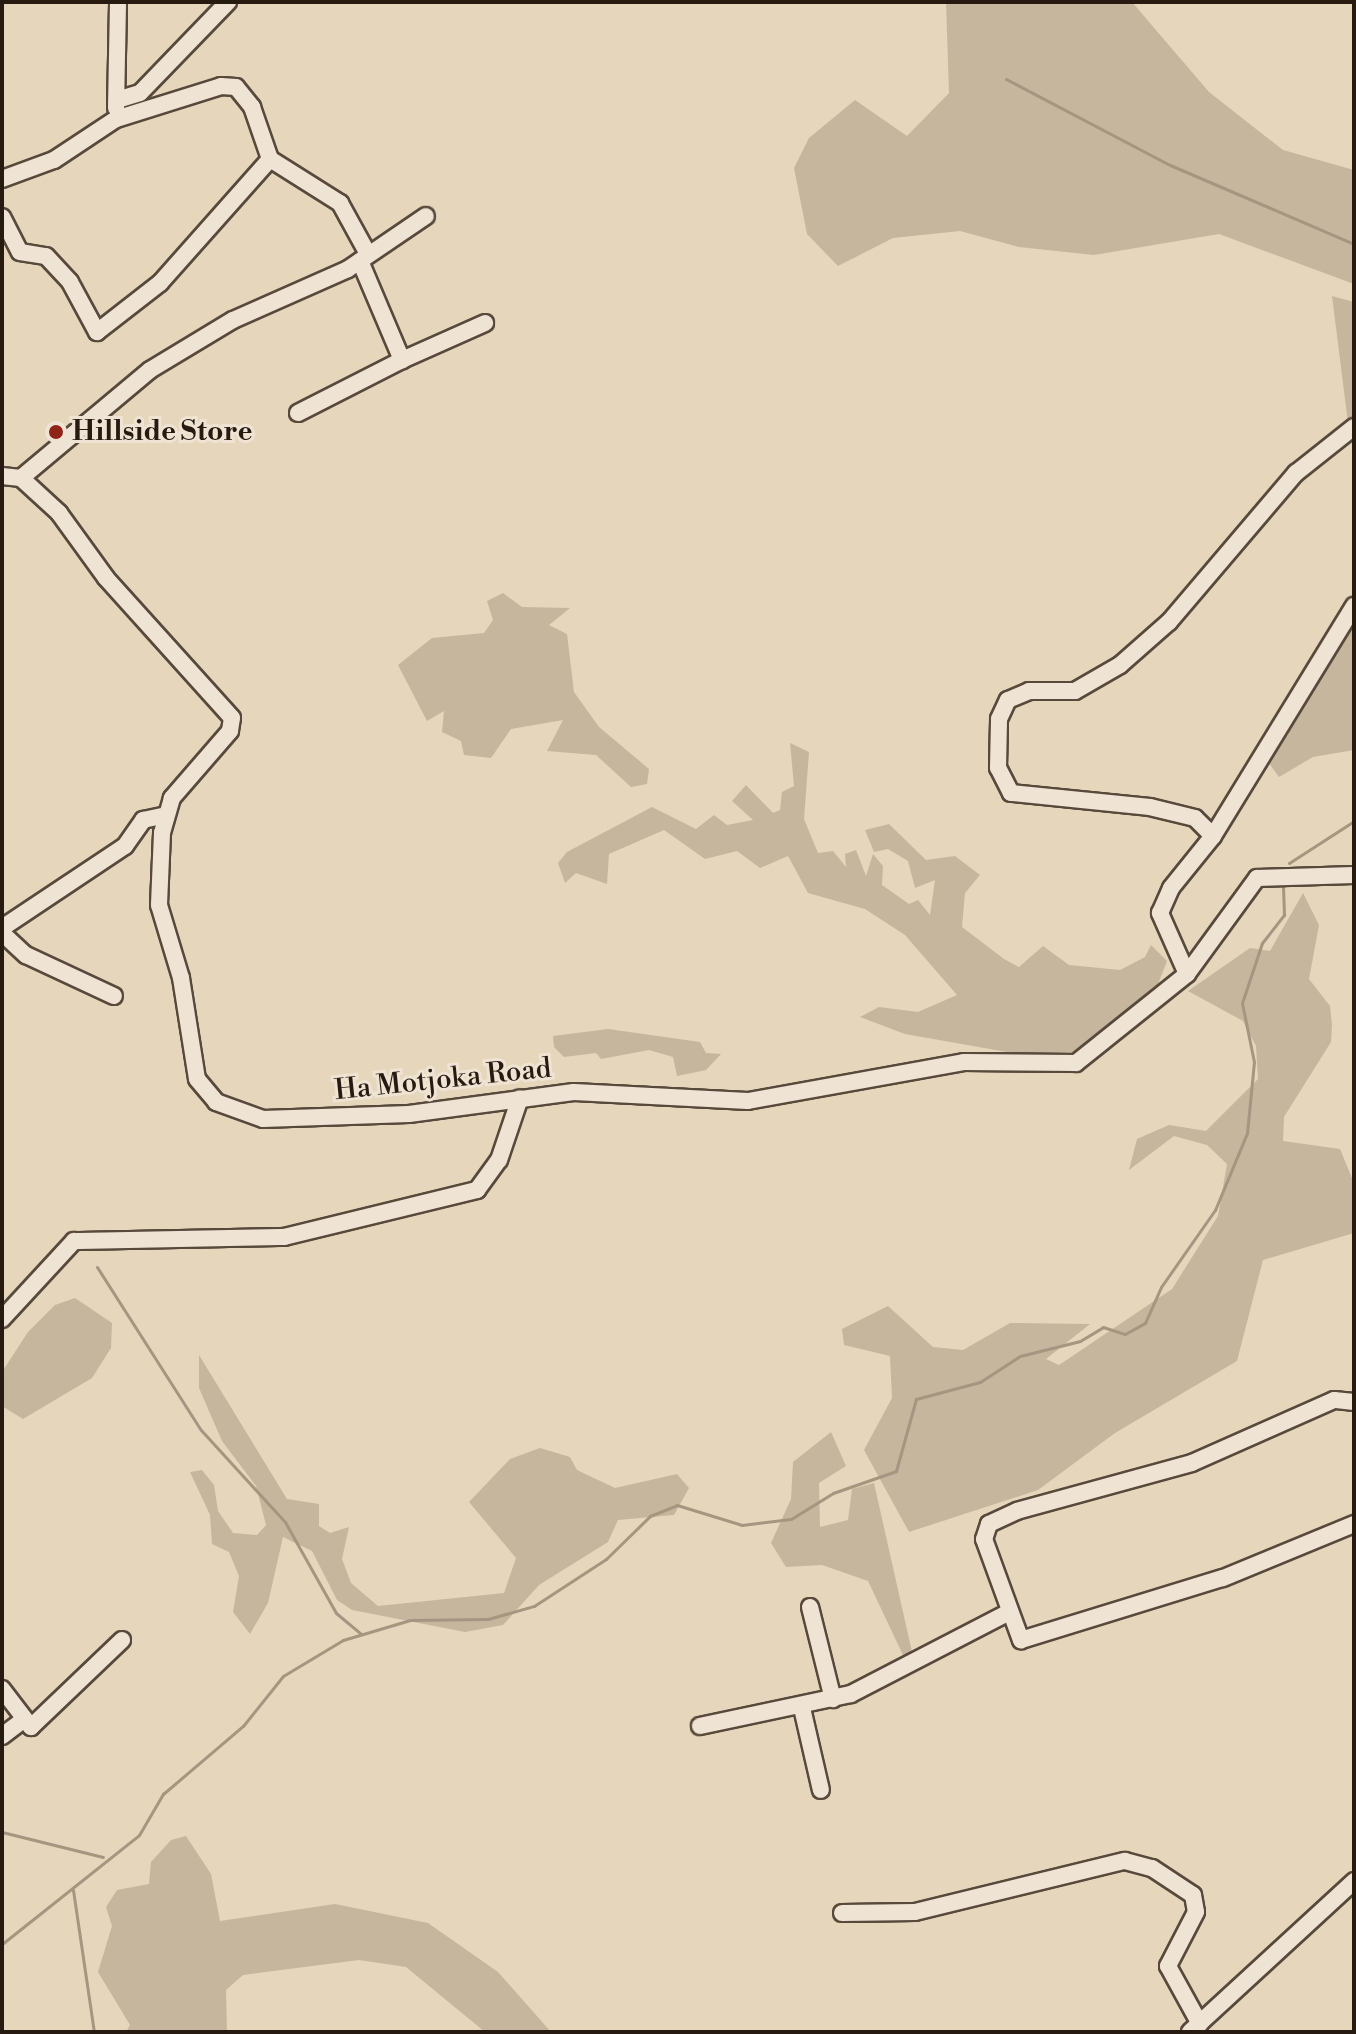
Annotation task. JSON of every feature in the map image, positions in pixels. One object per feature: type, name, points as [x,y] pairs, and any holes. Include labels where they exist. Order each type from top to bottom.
[{"type":"street","points":[[116,119],[118,2]]},
{"type":"street","points":[[117,100],[140,93],[228,2]]},
{"type":"street","points":[[2,179],[54,160],[116,119],[207,89],[236,87],[270,159],[340,203],[402,360]]},
{"type":"street","points":[[2,217],[20,252],[46,256],[70,282],[97,332],[160,283],[270,159]]},
{"type":"street","points":[[2,476],[21,478],[150,370],[233,320],[364,258],[426,216]]},
{"type":"street","points":[[298,413],[402,360],[485,323]]},
{"type":"street","points":[[1213,836],[1195,818],[1150,807],[1011,793],[998,768],[999,719],[1008,700],[1029,691],[1075,691],[1120,665],[1169,622],[1296,473],[1354,427]]},
{"type":"street","name":"Ha Motjoka Road","points":[[21,478],[232,718],[230,731],[179,785],[166,815],[159,905],[181,978],[191,1065],[216,1102],[263,1119],[343,1118],[604,1092],[748,1101],[979,1060],[1076,1063],[1187,974],[1257,878],[1354,875]]},
{"type":"street","points":[[1187,974],[1160,913],[1171,888],[1213,836],[1354,606]]},
{"type":"street","points":[[114,996],[26,955],[2,930],[125,846],[143,820],[166,815]]},
{"type":"street","points":[[2,1319],[74,1241],[284,1237],[477,1190],[499,1160],[520,1098]]},
{"type":"street","points":[[1354,1402],[1334,1400],[1192,1463],[989,1524],[984,1539],[1007,1613],[1021,1640],[1223,1578],[1354,1524]]},
{"type":"street","points":[[810,1607],[833,1699]]},
{"type":"street","points":[[700,1726],[802,1708],[833,1699],[1007,1613]]},
{"type":"street","points":[[2,1689],[31,1727],[44,1720],[122,1640]]},
{"type":"street","points":[[802,1708],[821,1790]]},
{"type":"street","points":[[2,1736],[23,1720]]},
{"type":"street","points":[[842,1913],[915,1912],[1125,1861],[1152,1868],[1193,1895],[1196,1912],[1168,1966],[1195,2028],[1354,1881]]},
{"type":"shaded area","points":[[946,2],[1132,2],[1209,92],[1283,150],[1354,170],[1354,284],[1219,234],[1094,255],[1019,247],[960,231],[893,238],[838,266],[807,234],[794,168],[809,138],[855,100],[907,136],[949,93]]},
{"type":"shaded area","points":[[1332,296],[1354,302],[1354,419],[1348,423]]},
{"type":"shaded area","points":[[503,593],[522,607],[570,608],[549,625],[567,634],[574,692],[599,727],[649,769],[647,784],[631,787],[596,755],[547,751],[563,720],[511,729],[491,758],[464,755],[461,741],[442,732],[444,711],[427,721],[398,665],[432,638],[484,633],[493,620],[487,601]]},
{"type":"shaded area","points":[[1354,615],[1354,750],[1313,757],[1279,777],[1266,759]]},
{"type":"shaded area","points":[[790,743],[809,752],[804,819],[818,853],[833,851],[846,867],[845,854],[856,850],[866,876],[873,854],[883,866],[882,885],[909,904],[918,900],[930,915],[935,880],[915,888],[908,861],[888,849],[874,852],[865,830],[889,824],[926,860],[955,856],[980,875],[965,893],[962,927],[1004,959],[1019,967],[1043,946],[1069,965],[1120,970],[1145,957],[1151,945],[1167,961],[1155,992],[1073,1057],[1041,1058],[905,1034],[860,1017],[879,1007],[918,1012],[957,995],[905,935],[865,909],[808,893],[788,856],[760,868],[737,851],[705,859],[664,830],[609,854],[607,884],[576,873],[565,883],[558,863],[567,852],[652,807],[696,829],[714,815],[727,825],[753,820],[732,801],[746,785],[773,813],[780,810],[782,792],[794,786]]},
{"type":"shaded area","points":[[1303,893],[1319,925],[1309,979],[1330,1006],[1331,1042],[1284,1117],[1283,1141],[1340,1149],[1354,1183],[1354,1233],[1263,1260],[1237,1361],[1115,1433],[1038,1490],[909,1532],[864,1450],[892,1398],[890,1356],[844,1345],[842,1329],[888,1306],[933,1347],[963,1350],[1010,1323],[1090,1324],[1046,1359],[1059,1365],[1172,1289],[1218,1216],[1227,1164],[1207,1145],[1174,1136],[1129,1170],[1137,1139],[1169,1125],[1206,1131],[1258,1079],[1256,1046],[1243,1021],[1188,991],[1250,948],[1270,951]]},
{"type":"shaded area","points":[[608,1029],[700,1042],[706,1053],[721,1054],[706,1070],[677,1076],[673,1057],[649,1050],[601,1059],[596,1053],[564,1057],[554,1047],[553,1036]]},
{"type":"shaded area","points":[[75,1298],[112,1323],[111,1348],[92,1378],[23,1419],[2,1406],[2,1372],[28,1332],[55,1305]]},
{"type":"shaded area","points":[[199,1355],[287,1499],[319,1504],[319,1526],[330,1533],[349,1527],[342,1559],[351,1583],[378,1606],[504,1593],[516,1558],[469,1502],[510,1459],[540,1448],[570,1457],[577,1470],[615,1488],[677,1474],[689,1488],[674,1515],[618,1520],[608,1542],[539,1585],[503,1625],[465,1632],[352,1610],[337,1600],[312,1551],[283,1537],[268,1603],[250,1634],[233,1612],[239,1576],[229,1552],[212,1544],[210,1515],[190,1472],[202,1470],[214,1485],[218,1511],[233,1533],[257,1535],[266,1525],[256,1486],[222,1441],[199,1388]]},
{"type":"shaded area","points":[[831,1432],[846,1466],[819,1483],[820,1527],[848,1520],[852,1489],[874,1483],[912,1652],[903,1655],[868,1581],[822,1565],[786,1567],[771,1543],[791,1499],[793,1462]]},
{"type":"shaded area","points":[[186,1836],[211,1874],[220,1921],[335,1904],[428,1923],[498,1972],[551,2032],[485,2032],[406,1967],[359,1960],[243,1975],[226,1990],[227,2032],[126,2032],[130,2025],[98,1972],[112,1926],[106,1907],[117,1890],[149,1884],[151,1862],[171,1840]]},
{"type":"waterway","points":[[1006,79],[1170,165],[1354,244]]},
{"type":"waterway","points":[[1289,863],[1354,821]]},
{"type":"waterway","points":[[2,1944],[139,1835],[163,1794],[243,1726],[283,1676],[343,1640],[410,1620],[488,1619],[534,1606],[606,1559],[650,1516],[677,1505],[742,1525],[791,1519],[833,1493],[896,1471],[916,1399],[980,1382],[1020,1356],[1080,1341],[1103,1327],[1125,1334],[1145,1323],[1161,1287],[1215,1210],[1247,1133],[1254,1062],[1242,1003],[1262,943],[1284,915],[1283,882]]},
{"type":"waterway","points":[[97,1267],[201,1430],[285,1522],[336,1613],[361,1634]]},
{"type":"waterway","points":[[2,1832],[103,1857]]},
{"type":"waterway","points":[[73,1890],[94,2032]]},
{"type":"place","name":"Hillside Store","points":[[56,432]]}]
